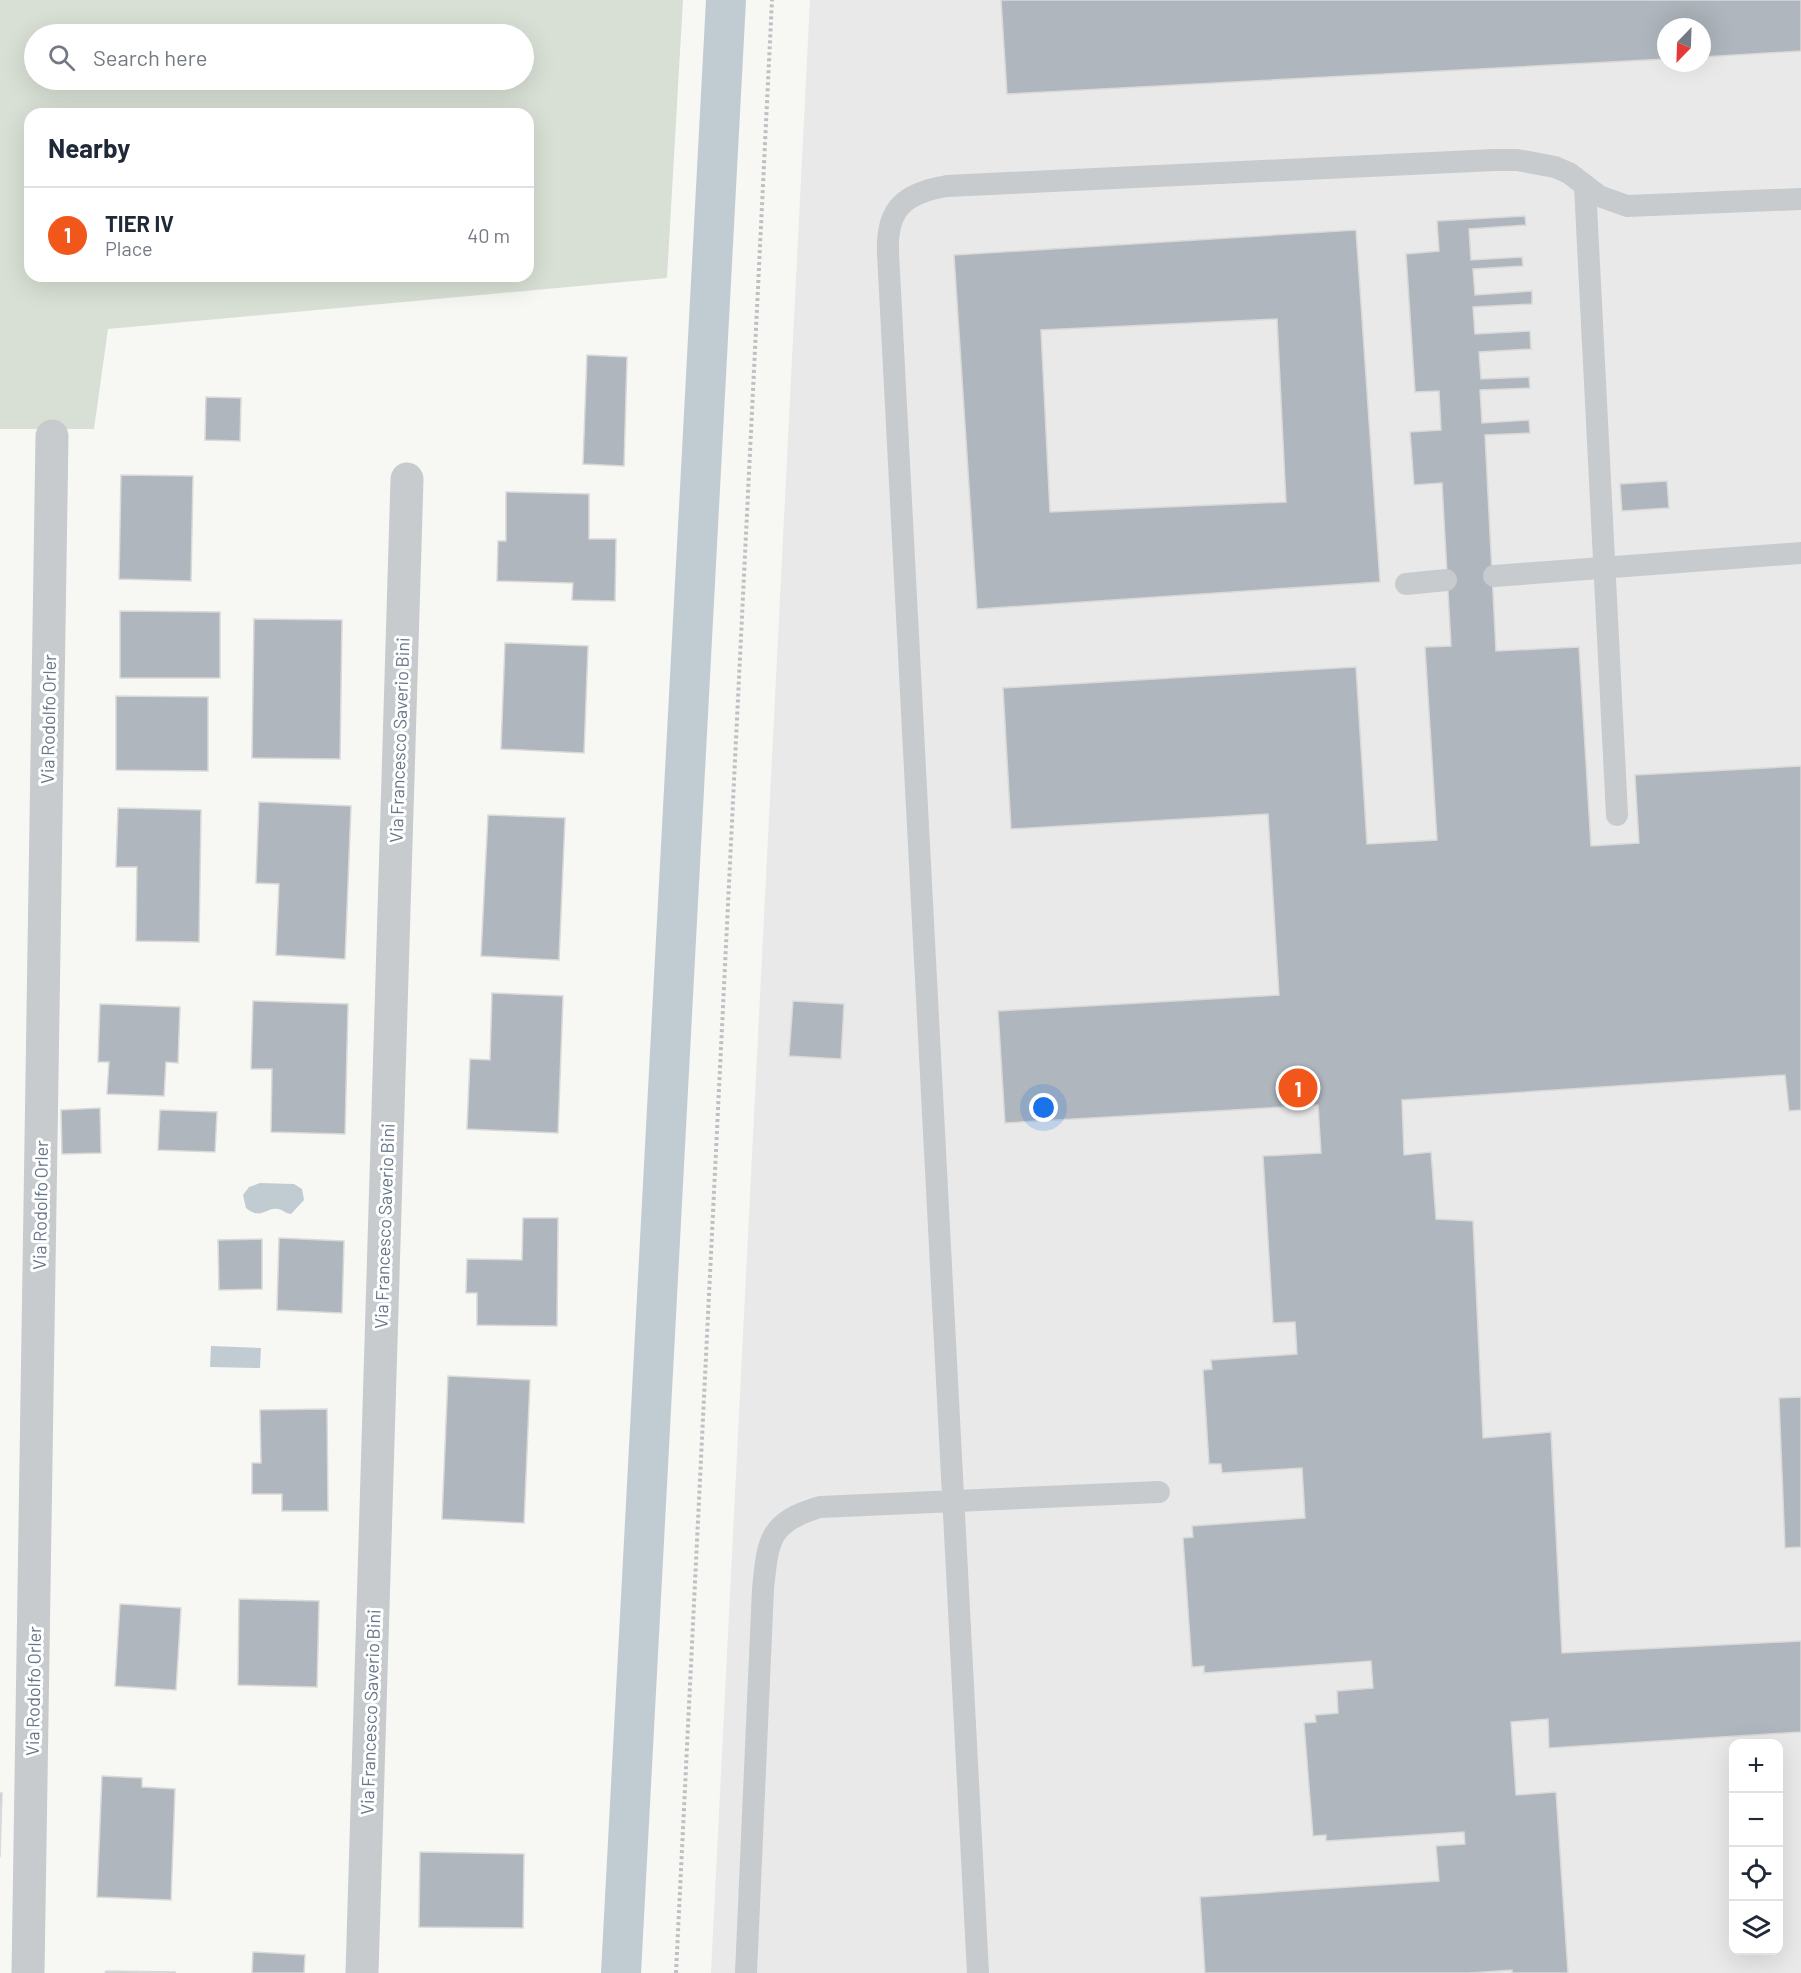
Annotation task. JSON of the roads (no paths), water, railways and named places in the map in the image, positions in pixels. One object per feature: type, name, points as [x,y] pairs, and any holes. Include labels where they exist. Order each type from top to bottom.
[{"type":"street","name":"Via Rodolfo Orler","points":[[28,1973],[52,436]]},
{"type":"street","name":"Via Francesco Saverio Bini","points":[[362,1973],[407,479]]},
{"type":"lane","points":[[978,1973],[887,236],[891,222],[899,208],[910,196],[947,186],[1494,160],[1517,160],[1555,167],[1569,173],[1599,196],[1626,206],[1801,199]]},
{"type":"lane","points":[[1585,186],[1617,815]]},
{"type":"lane","points":[[1494,576],[1801,553]]},
{"type":"lane","points":[[1406,584],[1446,580]]},
{"type":"lane","points":[[746,1973],[763,1589],[768,1548],[773,1535],[784,1523],[800,1513],[820,1507],[1159,1492]]},
{"type":"waterway","points":[[621,1973],[726,0]]},
{"type":"place","name":"TIER IV","points":[[1298,1088]]}]
